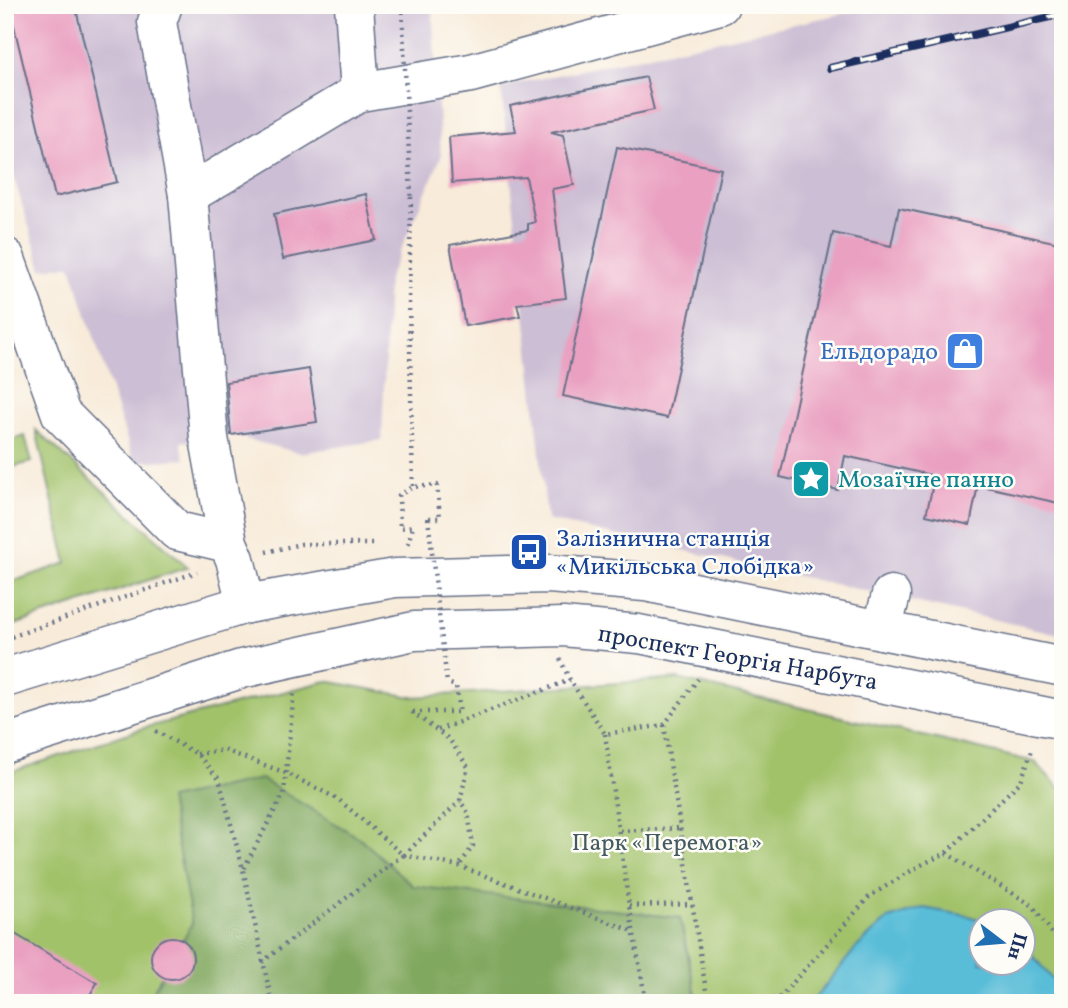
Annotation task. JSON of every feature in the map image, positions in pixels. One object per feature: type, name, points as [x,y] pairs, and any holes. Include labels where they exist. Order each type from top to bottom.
[{"type":"main road","points":[[163,5],[157,22],[188,195],[209,438],[228,543],[235,559],[246,604]]},
{"type":"main road","points":[[354,5],[360,92]]},
{"type":"main road","points":[[188,195],[360,92],[471,74],[720,5]]},
{"type":"main road","points":[[5,257],[61,414],[177,531],[228,543]]},
{"type":"main road","name":"проспект Георгія Нарбута","points":[[5,678],[246,604],[395,578],[549,574],[645,582],[886,612],[1063,667]]},
{"type":"main road","name":"проспект Георгія Нарбута","points":[[5,744],[241,669],[414,631],[563,627],[639,634],[1060,723]]},
{"type":"path","points":[[402,5],[411,197],[409,304],[413,487]]},
{"type":"path","points":[[262,962],[403,855],[460,801],[468,767],[449,739],[412,712],[460,712],[456,686],[447,683],[428,519],[440,518],[437,485],[413,487],[399,495],[400,528],[413,526]]},
{"type":"path","points":[[555,649],[570,680],[604,734],[646,1003]]},
{"type":"path","points":[[705,669],[664,725],[708,1003]]},
{"type":"path","points":[[437,730],[570,680]]},
{"type":"path","points":[[243,869],[284,793],[294,690]]},
{"type":"path","points":[[604,734],[664,725]]},
{"type":"path","points":[[147,727],[197,754],[219,779],[243,869],[272,1003]]},
{"type":"path","points":[[197,754],[224,750],[286,773],[338,799],[403,855],[459,866],[633,931]]},
{"type":"path","points":[[775,1003],[870,896],[946,853],[1021,781],[1030,755]]},
{"type":"path","points":[[459,866],[473,846],[468,812],[460,801]]},
{"type":"path","points":[[620,831],[680,828]]},
{"type":"path","points":[[946,853],[1032,905],[1063,948]]},
{"type":"path","points":[[629,906],[691,904]]},
{"type":"shaded area","points":[[5,5],[432,5],[441,157],[388,279],[382,440],[300,453],[230,435],[181,442],[185,459],[134,462],[71,265],[42,269],[5,149]]},
{"type":"shaded area","points":[[883,5],[1063,5],[1063,635],[547,520],[501,87]]},
{"type":"green space","points":[[36,430],[188,567],[5,628],[5,584],[67,563]]},
{"type":"green space","points":[[25,436],[32,462],[5,469],[5,442]]},
{"type":"green space","name":"Парк «Перемога»","points":[[678,679],[1035,762],[1063,792],[1063,1003],[5,1003],[5,774],[147,727],[326,681],[413,697]]},
{"type":"green space","points":[[261,779],[361,839],[413,886],[680,918],[698,1003],[146,1003],[192,924],[169,799]]},
{"type":"water","points":[[923,908],[967,916],[967,976],[1036,976],[1036,960],[1054,981],[1059,1003],[811,1003],[856,948],[888,919]]},
{"type":"building","points":[[9,5],[75,5],[117,182],[55,197]]},
{"type":"building","points":[[646,77],[654,110],[551,132],[563,135],[574,185],[552,189],[566,298],[517,304],[520,316],[465,326],[450,245],[528,230],[528,224],[535,222],[526,177],[452,183],[449,137],[516,131],[510,106]]},
{"type":"building","points":[[617,147],[721,169],[667,418],[563,396]]},
{"type":"building","points":[[366,194],[376,240],[283,259],[274,214]]},
{"type":"building","name":"Ельдорадо","points":[[899,208],[1063,244],[1063,504],[978,485],[970,525],[926,515],[935,476],[845,456],[838,490],[780,477],[833,233],[891,246]]},
{"type":"building","points":[[309,369],[317,422],[231,435],[226,382]]},
{"type":"building","points":[[5,928],[97,983],[85,1003],[5,1003]]},
{"type":"building","points":[[172,937],[187,943],[193,958],[187,973],[172,979],[157,973],[151,958],[157,943]]},
{"type":"railway","points":[[830,68],[1063,14]]},
{"type":"place","name":"Ельдорадо","points":[[965,351]]},
{"type":"place","name":"Мозаїчне панно","points":[[811,479]]},
{"type":"place","name":"Залізнична станція «Микільська Слобідка»","points":[[529,552]]}]
